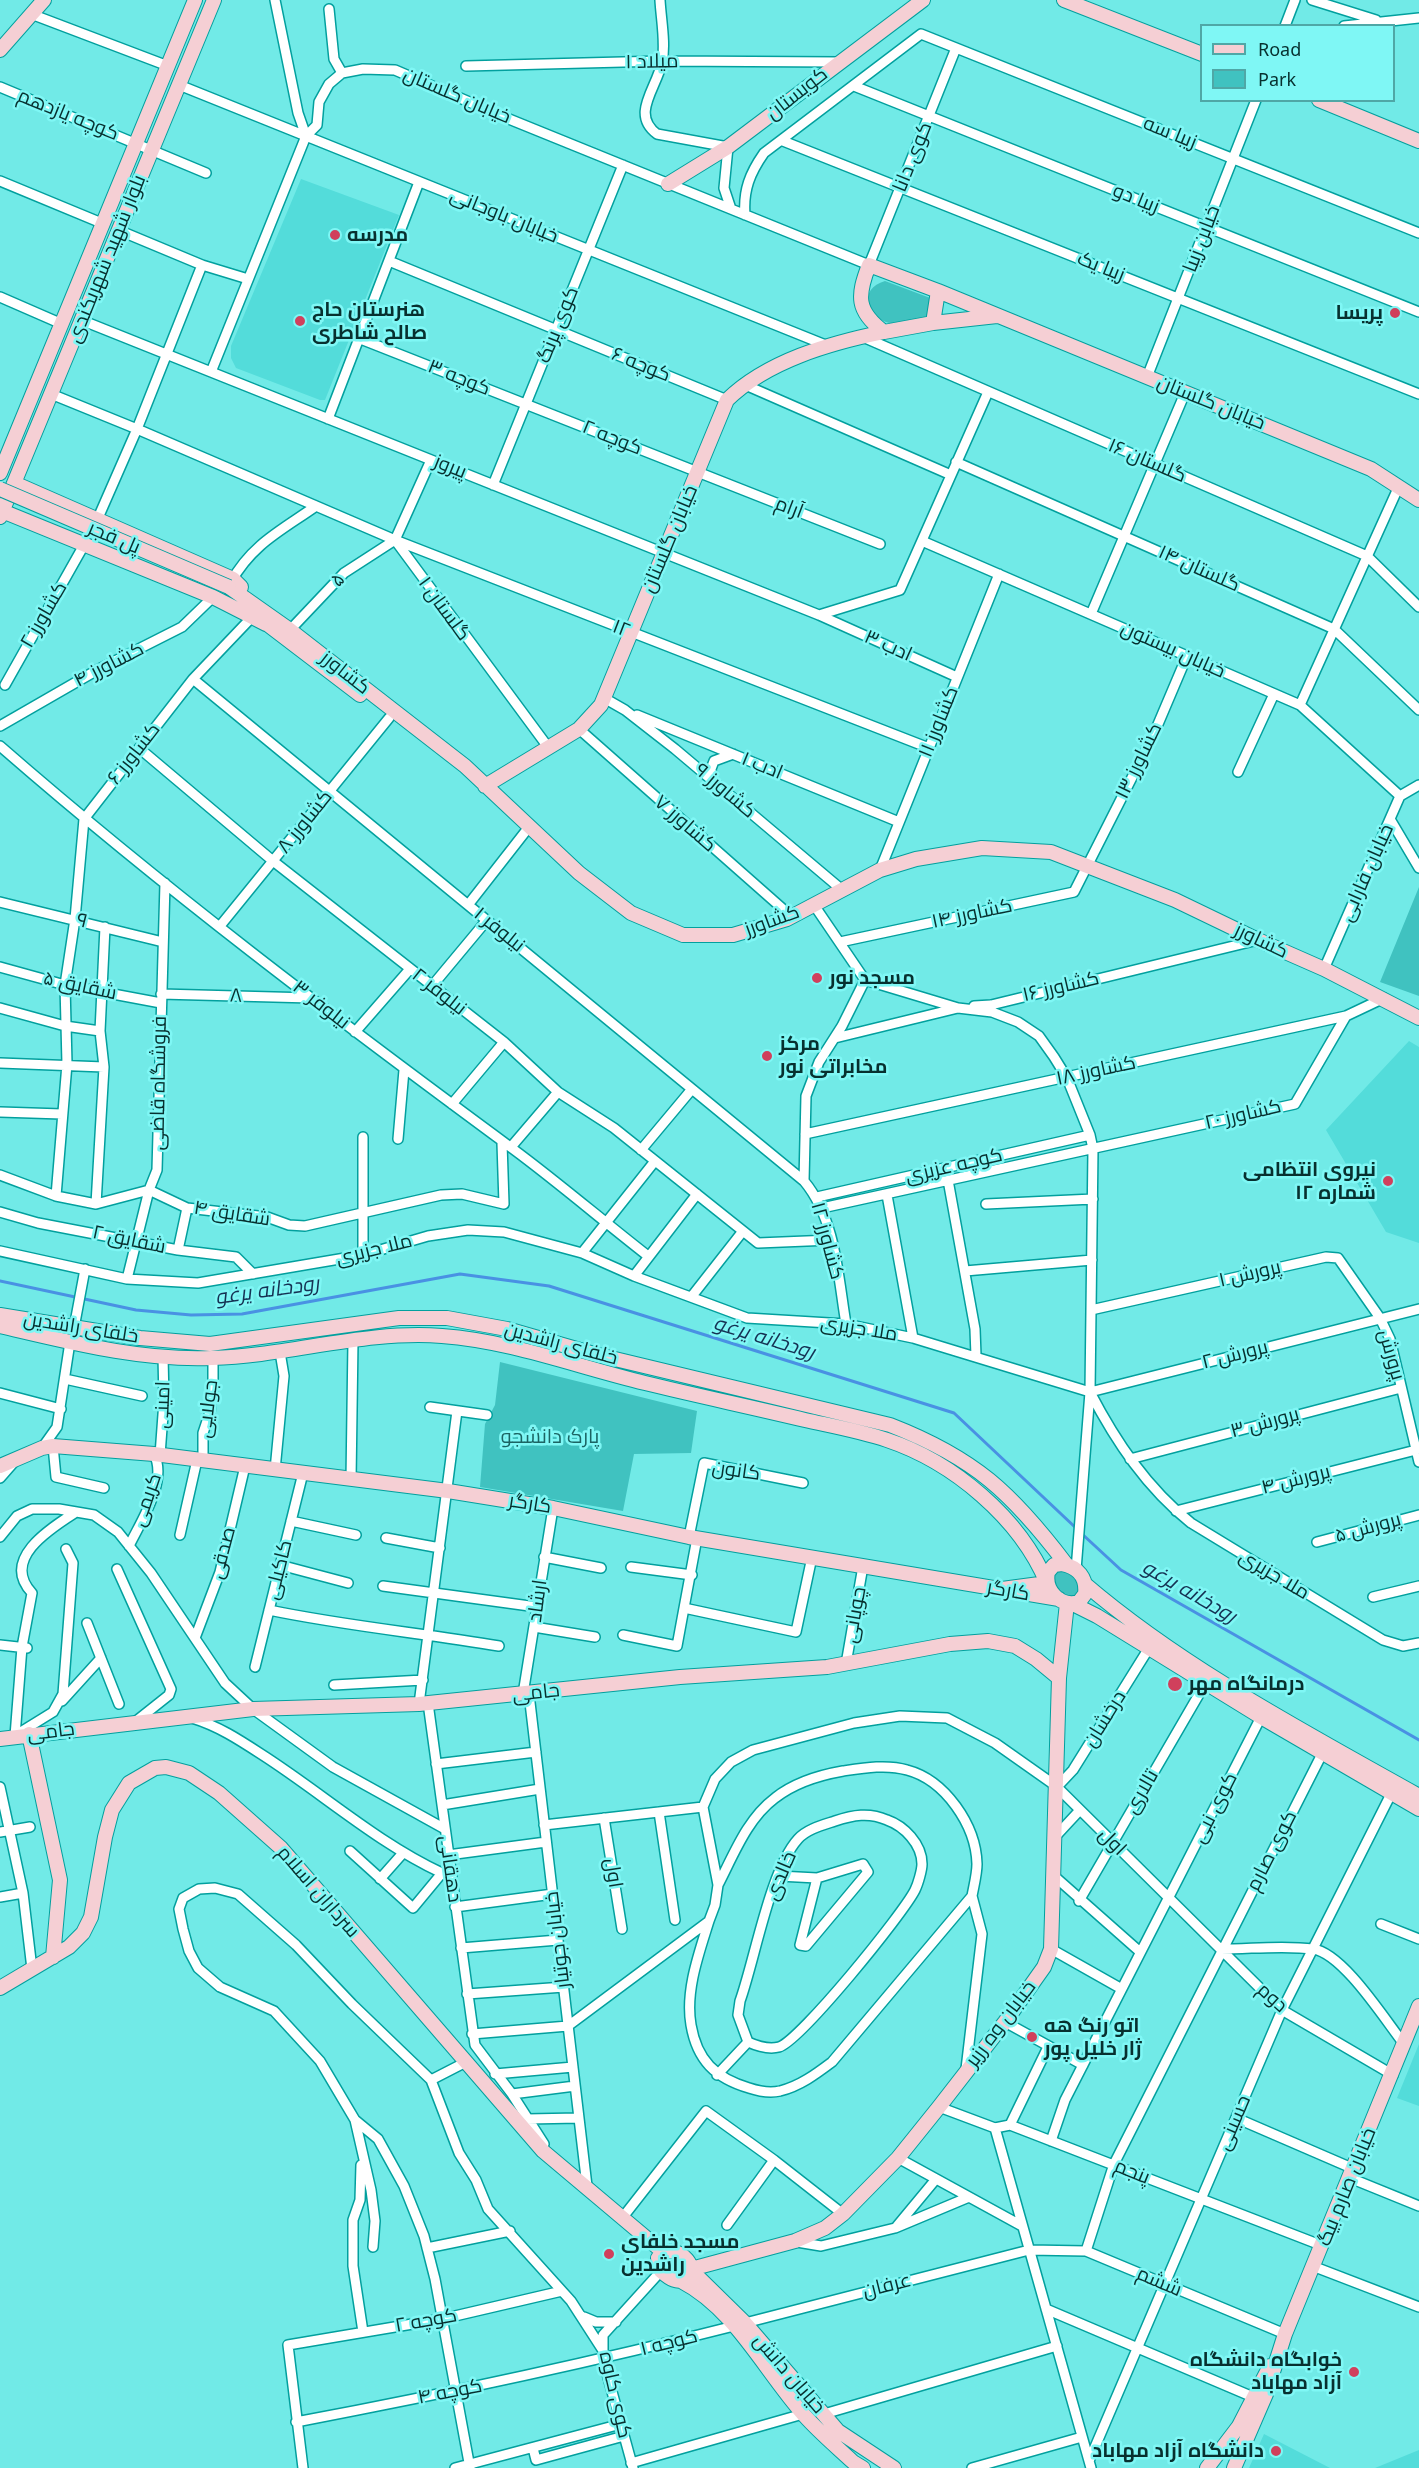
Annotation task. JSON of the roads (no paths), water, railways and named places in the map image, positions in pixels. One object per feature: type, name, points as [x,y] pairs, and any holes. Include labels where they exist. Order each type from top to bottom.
[{"type":"street","points":[[0,51],[44,0]]},
{"type":"street","name":"بلوار شهید شهریکندی","points":[[0,473],[195,0]]},
{"type":"street","name":"بلوار شهید شهریکندی","points":[[1,514],[214,0]]},
{"type":"street","points":[[275,0],[295,102],[306,136]]},
{"type":"street","points":[[660,0],[662,61],[644,108],[648,127],[657,135],[728,147],[724,188],[731,209]]},
{"type":"street","name":"کویستان","points":[[668,184],[728,147],[923,0]]},
{"type":"street","points":[[1064,0],[1200,53]]},
{"type":"street","points":[[1286,24],[1295,0]]},
{"type":"street","points":[[1312,0],[1380,22]]},
{"type":"street","points":[[211,372],[306,136],[317,126],[320,102],[329,84],[342,73],[334,59],[329,9]]},
{"type":"street","points":[[31,14],[168,66]]},
{"type":"street","points":[[1362,24],[1419,18]]},
{"type":"street","name":"زیبا سه","points":[[854,86],[921,34],[1419,233]]},
{"type":"street","name":"کوی دانا","points":[[869,265],[956,48]]},
{"type":"street","name":"میلاد ۱","points":[[466,66],[662,61],[839,62]]},
{"type":"street","name":"خیابان گلستان","points":[[342,73],[363,69],[395,70],[668,184],[938,291],[1371,468],[1416,497]]},
{"type":"street","name":"خیابان باوجانی","points":[[179,85],[830,347]]},
{"type":"street","points":[[745,215],[743,195],[754,167],[764,153],[854,86]]},
{"type":"street","name":"زیبا دو","points":[[854,86],[1419,312]]},
{"type":"street","name":"کوچه یازدهم","points":[[0,87],[137,142],[206,173]]},
{"type":"street","name":"خیابن زیبا","points":[[1148,377],[1255,102]]},
{"type":"street","points":[[1324,102],[1419,141]]},
{"type":"street","name":"زیبا یک","points":[[783,141],[1419,394]]},
{"type":"street","name":"کوی پرنگ","points":[[493,485],[623,165]]},
{"type":"street","points":[[0,181],[104,224]]},
{"type":"street","points":[[328,419],[419,182]]},
{"type":"street","points":[[118,230],[202,265],[248,279]]},
{"type":"street","name":"کوچه ۶","points":[[389,261],[727,400]]},
{"type":"street","points":[[98,518],[137,429],[202,265]]},
{"type":"street","points":[[869,265],[861,285],[861,304],[869,321],[884,332]]},
{"type":"street","points":[[933,323],[938,291]]},
{"type":"street","points":[[0,297],[62,324]]},
{"type":"street","name":"خیابان گلستان","points":[[480,782],[579,729],[601,705],[727,400],[743,384],[769,369],[861,337],[933,323],[997,316]]},
{"type":"street","name":"پیروز","points":[[81,320],[819,615]]},
{"type":"street","name":"گلستان ۱۶","points":[[861,337],[1367,556],[1419,607]]},
{"type":"street","name":"کوچه ۳","points":[[358,338],[526,404]]},
{"type":"street","points":[[743,384],[951,476]]},
{"type":"street","points":[[819,615],[900,590],[988,392]]},
{"type":"street","points":[[1091,614],[1185,393]]},
{"type":"street","name":"۱۲","points":[[51,394],[394,540],[928,748]]},
{"type":"street","name":"کوچه ۲","points":[[526,404],[698,472]]},
{"type":"street","points":[[0,447],[18,429]]},
{"type":"street","points":[[394,540],[431,460]]},
{"type":"street","name":"گلستان ۱۴","points":[[956,462],[1334,629],[1419,710]]},
{"type":"street","name":"آرام","points":[[698,472],[880,544]]},
{"type":"street","points":[[1416,497],[1419,480]]},
{"type":"street","points":[[14,483],[98,518],[225,589],[253,616],[269,621],[461,773],[480,782]]},
{"type":"street","points":[[1300,705],[1399,486]]},
{"type":"street","name":"پل فجر","points":[[0,489],[225,589]]},
{"type":"street","points":[[0,497],[225,589]]},
{"type":"street","name":"کشاورز ۴","points":[[0,726],[99,669],[182,627],[225,589],[263,541],[316,506]]},
{"type":"street","points":[[1,514],[84,544],[225,589]]},
{"type":"street","name":"۵","points":[[290,630],[344,573],[394,540]]},
{"type":"street","name":"گلستان ۱","points":[[394,540],[548,747]]},
{"type":"street","name":"خیابان بیستون","points":[[922,540],[1300,705],[1400,796]]},
{"type":"street","name":"کشاورز ۲","points":[[5,685],[84,544]]},
{"type":"street","name":"کشاورز ۱۱","points":[[880,870],[999,574]]},
{"type":"street","name":"کشاورز","points":[[225,589],[269,621],[290,630],[465,766],[579,873],[631,913],[683,935],[732,935],[792,917],[880,870],[916,859],[982,848],[1050,852],[1089,865],[1175,900],[1324,969],[1417,1016]]},
{"type":"street","name":"ادب ۳","points":[[819,615],[957,677]]},
{"type":"street","name":"کشاورز ۶","points":[[84,819],[193,679],[253,616]]},
{"type":"street","name":"کشاورز ۱۳","points":[[1089,865],[1153,736],[1187,656]]},
{"type":"street","name":"نیلوفر ۱","points":[[193,679],[804,1181]]},
{"type":"street","points":[[1238,772],[1274,694]]},
{"type":"street","name":"کشاورز ۹","points":[[604,698],[625,710],[712,780],[841,889]]},
{"type":"street","name":"ادب ۱","points":[[625,710],[899,822]]},
{"type":"street","name":"کشاورز ۸","points":[[220,926],[389,718]]},
{"type":"street","name":"کشاورز ۷","points":[[579,729],[792,917]]},
{"type":"street","name":"نیلوفر ۳","points":[[0,746],[84,819],[311,998],[501,1143],[511,1147],[648,1256]]},
{"type":"street","name":"نیلوفر ۲","points":[[139,748],[273,861],[504,1042],[558,1092],[614,1128],[758,1243],[831,1240]]},
{"type":"street","points":[[712,780],[711,769],[714,761],[734,754]]},
{"type":"street","points":[[1400,796],[1419,785]]},
{"type":"street","name":"خیابان فارابی","points":[[1324,969],[1400,796]]},
{"type":"street","points":[[56,1196],[68,1064],[65,985],[75,919],[84,819]]},
{"type":"street","points":[[1390,819],[1419,868]]},
{"type":"street","points":[[468,905],[529,827]]},
{"type":"street","name":"کشاورز ۱۴","points":[[840,942],[1074,892],[1089,865]]},
{"type":"street","name":"فروشگاه قاضی","points":[[127,1279],[149,1190],[157,1170],[165,883]]},
{"type":"street","name":"۹","points":[[0,902],[163,942]]},
{"type":"street","points":[[814,904],[865,980]]},
{"type":"street","points":[[432,986],[487,920]]},
{"type":"street","points":[[96,1204],[105,1068],[100,1031],[105,927]]},
{"type":"street","name":"کشاورز ۱۶","points":[[865,980],[958,1008],[991,1005],[1258,940]]},
{"type":"street","name":"شقایق ۵","points":[[0,967],[65,985],[101,992],[161,998]]},
{"type":"street","points":[[355,1032],[410,969]]},
{"type":"street","name":"کشاورز ۱۲","points":[[846,1324],[831,1240],[822,1208],[817,1197],[804,1181],[806,1096],[819,1062],[835,1038],[865,980]]},
{"type":"street","name":"۸","points":[[161,998],[311,998]]},
{"type":"street","name":"کشاورز ۱۸","points":[[805,1134],[1346,1016],[1388,1000]]},
{"type":"street","points":[[0,1008],[65,1026],[100,1031]]},
{"type":"street","points":[[835,1038],[958,1008],[992,1012],[1018,1022],[1039,1036],[1067,1078],[1090,1135],[1093,1149],[1090,1392],[1079,1538],[1071,1567]]},
{"type":"street","name":"کشاورز ۲۰","points":[[822,1208],[1295,1104],[1346,1016]]},
{"type":"street","points":[[452,1104],[504,1042]]},
{"type":"street","points":[[0,1063],[68,1064],[105,1068]]},
{"type":"street","points":[[398,1138],[404,1070]]},
{"type":"street","points":[[641,1150],[692,1089]]},
{"type":"street","points":[[511,1147],[558,1092]]},
{"type":"street","points":[[0,1112],[62,1114]]},
{"type":"street","name":"کوچه عزیزی","points":[[817,1197],[1090,1135]]},
{"type":"street","points":[[363,1137],[363,1255]]},
{"type":"street","name":"شقایق ۴","points":[[149,1190],[187,1208],[267,1217],[289,1225],[305,1226],[441,1195],[462,1194],[504,1204],[501,1143]]},
{"type":"street","points":[[582,1253],[655,1161]]},
{"type":"street","points":[[0,1175],[56,1196],[96,1204],[149,1190]]},
{"type":"street","points":[[948,1180],[975,1329],[976,1356]]},
{"type":"street","points":[[634,1276],[697,1194]]},
{"type":"street","points":[[887,1195],[914,1338]]},
{"type":"street","points":[[986,1204],[1093,1199]]},
{"type":"street","points":[[178,1250],[187,1208]]},
{"type":"street","name":"شقایق ۲","points":[[0,1212],[38,1223],[136,1242],[236,1257],[253,1274]]},
{"type":"street","name":"ملا جزیری","points":[[0,1251],[127,1279],[198,1283],[363,1255],[428,1236],[468,1230],[504,1232],[582,1253],[634,1276],[747,1317],[846,1324],[914,1338],[1090,1392],[1130,1459],[1176,1511],[1249,1560],[1383,1640],[1403,1646],[1419,1643]]},
{"type":"street","points":[[692,1296],[743,1231]]},
{"type":"street","name":"پرورش ۱","points":[[1091,1310],[1332,1256],[1338,1258],[1380,1318]]},
{"type":"street","points":[[965,1271],[1092,1260]]},
{"type":"street","points":[[86,1269],[70,1342],[61,1409],[48,1447],[56,1477],[104,1488]]},
{"type":"street","name":"پرورش ۲","points":[[1090,1392],[1419,1309]]},
{"type":"street","name":"خلفای راشدین","points":[[0,1315],[140,1338],[210,1344],[399,1318],[447,1318],[507,1329],[594,1354],[890,1425],[926,1439],[964,1459],[1002,1490],[1026,1513],[1071,1567]]},
{"type":"street","name":"پرورش","points":[[1380,1318],[1390,1338],[1419,1462]]},
{"type":"street","points":[[0,1326],[70,1342],[163,1356],[213,1358],[280,1352],[395,1336],[441,1335],[487,1341],[644,1383],[889,1440],[928,1460],[973,1489],[1018,1534],[1035,1558],[1047,1583],[1066,1602],[1149,1648],[1205,1684],[1419,1809]]},
{"type":"street","points":[[351,1480],[353,1341]]},
{"type":"street","points":[[275,1470],[284,1376],[280,1352]]},
{"type":"street","name":"امینی","points":[[157,1454],[164,1401],[163,1356]]},
{"type":"street","name":"جولایی","points":[[180,1535],[200,1460],[203,1433],[210,1412],[213,1358]]},
{"type":"street","points":[[65,1378],[142,1396]]},
{"type":"street","name":"پرورش ۳","points":[[1130,1459],[1401,1388]]},
{"type":"street","points":[[0,1393],[61,1409]]},
{"type":"street","points":[[430,1407],[487,1415]]},
{"type":"street","name":"دهقانی","points":[[458,1411],[423,1680],[424,1704],[442,1805],[448,1854],[447,1873],[455,1907],[472,2034],[481,2057],[512,2094],[555,2161]]},
{"type":"street","name":"کارگر","points":[[0,1466],[48,1447],[157,1454],[448,1491],[553,1508],[693,1538],[1002,1589],[1066,1602]]},
{"type":"street","name":"پرورش ۴","points":[[1176,1511],[1416,1450]]},
{"type":"street","name":"کریمی","points":[[129,1546],[156,1485],[159,1465],[157,1454]]},
{"type":"street","points":[[0,1478],[17,1458]]},
{"type":"street","name":"کانون","points":[[693,1538],[704,1463],[803,1483]]},
{"type":"street","name":"صدقی","points":[[195,1638],[220,1572],[245,1466]]},
{"type":"street","name":"کاکیلی","points":[[255,1667],[303,1473]]},
{"type":"street","name":"ارشاد","points":[[526,1694],[544,1557],[553,1508]]},
{"type":"street","points":[[0,1537],[17,1516],[32,1509],[94,1515],[118,1532],[225,1683],[253,1710],[333,1767],[445,1829]]},
{"type":"street","points":[[15,1736],[32,1593],[25,1586],[21,1567],[30,1545],[42,1534],[76,1512]]},
{"type":"street","name":"پرورش ۵","points":[[1317,1542],[1419,1515]]},
{"type":"street","points":[[291,1521],[356,1534]]},
{"type":"street","points":[[386,1538],[440,1548]]},
{"type":"street","points":[[623,1635],[677,1646],[692,1575],[693,1538]]},
{"type":"street","points":[[60,1703],[73,1563],[66,1550]]},
{"type":"street","points":[[544,1557],[601,1568]]},
{"type":"street","points":[[684,1608],[796,1632],[812,1557]]},
{"type":"street","points":[[280,1564],[348,1583]]},
{"type":"street","name":"چوپانی","points":[[846,1664],[863,1566]]},
{"type":"street","points":[[631,1567],[692,1575]]},
{"type":"street","points":[[1047,1583],[1050,1568],[1071,1567]]},
{"type":"street","points":[[1071,1567],[1085,1584],[1135,1624],[1192,1663],[1419,1796]]},
{"type":"street","points":[[117,1569],[171,1689],[169,1695],[135,1722]]},
{"type":"street","points":[[1002,1589],[1047,1583]]},
{"type":"street","points":[[1066,1602],[1083,1599],[1085,1584]]},
{"type":"street","points":[[383,1586],[537,1607]]},
{"type":"street","points":[[1373,1597],[1419,1586]]},
{"type":"street","name":"خیابان وه رزیر","points":[[691,2268],[795,2241],[825,2228],[843,2214],[897,2158],[939,2107],[966,2069],[1005,2022],[1044,1966],[1052,1949],[1059,1678],[1066,1602]]},
{"type":"street","points":[[269,1610],[352,1626],[429,1634],[500,1646]]},
{"type":"street","points":[[87,1623],[119,1704]]},
{"type":"street","points":[[534,1627],[595,1637]]},
{"type":"street","name":"جامی","points":[[0,1739],[253,1710],[424,1704],[680,1677],[846,1664],[950,1644],[988,1641],[1015,1646],[1036,1659],[1059,1678]]},
{"type":"street","points":[[0,1645],[26,1648]]},
{"type":"street","name":"درخشان","points":[[1056,1786],[1073,1770],[1149,1648]]},
{"type":"street","points":[[15,1736],[53,1712],[101,1658]]},
{"type":"street","points":[[334,1685],[423,1680]]},
{"type":"street","name":"تالاری","points":[[1079,1901],[1205,1684]]},
{"type":"street","name":"خیابان جوتیار","points":[[526,1694],[536,1752],[587,2186]]},
{"type":"street","name":"اول","points":[[703,1807],[715,1779],[731,1762],[753,1750],[854,1723],[900,1716],[947,1718],[995,1743],[1056,1786],[1169,1898]]},
{"type":"street","points":[[188,1717],[219,1727],[403,1853],[447,1873],[413,1908],[350,1851]]},
{"type":"street","name":"کوی نبی","points":[[1050,2141],[1065,2100],[1120,1988],[1169,1898],[1261,1717]]},
{"type":"street","points":[[29,1734],[60,1880],[53,1957]]},
{"type":"street","points":[[436,1764],[536,1752]]},
{"type":"street","name":"کوی صارم","points":[[1086,2251],[1114,2164],[1221,1949],[1323,1752]]},
{"type":"street","name":"سرداران اسلام","points":[[0,1988],[69,1947],[83,1933],[91,1917],[105,1837],[120,1794],[129,1783],[145,1772],[166,1767],[176,1768],[198,1778],[219,1793],[281,1848],[543,2151],[663,2252]]},
{"type":"street","points":[[966,2069],[982,1934],[972,1896],[977,1863],[970,1836],[957,1805],[930,1780],[907,1770],[886,1767],[864,1768],[817,1776],[776,1797],[746,1829],[718,1885],[715,1905],[697,1958],[691,2022],[696,2044],[717,2075],[757,2090],[779,2091],[810,2079],[832,2062],[972,1896]]},
{"type":"street","points":[[0,1787],[23,1893],[32,1969]]},
{"type":"street","points":[[442,1805],[540,1789]]},
{"type":"street","name":"حسینی","points":[[1090,2464],[1137,2348],[1282,2010],[1315,1949],[1392,1792]]},
{"type":"street","points":[[544,1825],[703,1807],[718,1885]]},
{"type":"street","points":[[1054,1838],[1080,1810]]},
{"type":"street","points":[[659,1812],[675,1920]]},
{"type":"street","name":"خالدی","points":[[855,1814],[881,1817],[902,1826],[916,1845],[922,1863],[916,1889],[880,1937],[790,2041],[778,2047],[762,2048],[748,2042],[738,2015],[764,1917],[779,1876],[788,1853],[799,1837],[827,1823],[855,1814]]},
{"type":"street","name":"اول","points":[[604,1818],[622,1929]]},
{"type":"street","points":[[0,1832],[30,1827]]},
{"type":"street","points":[[448,1854],[546,1842]]},
{"type":"street","points":[[380,1879],[403,1853]]},
{"type":"street","points":[[779,1876],[817,1878],[862,1864],[868,1872],[806,1946],[800,1945],[817,1878]]},
{"type":"street","points":[[1053,1875],[1079,1901],[1139,1952]]},
{"type":"street","points":[[373,2247],[375,2221],[355,2120],[320,2061],[274,2011],[220,1988],[198,1968],[189,1951],[179,1909],[183,1898],[199,1889],[215,1888],[238,1894],[296,1945],[352,2004],[431,2080],[459,2153],[476,2180],[488,2209],[510,2231],[582,2316],[603,2354]]},
{"type":"street","points":[[0,1897],[23,1893]]},
{"type":"street","points":[[455,1907],[553,1894]]},
{"type":"street","name":"دوم","points":[[1169,1898],[1282,2010],[1393,2074]]},
{"type":"street","points":[[472,2034],[568,2026],[709,1922]]},
{"type":"street","points":[[1381,1924],[1419,1939]]},
{"type":"street","points":[[461,1948],[558,1940]]},
{"type":"street","points":[[1052,1949],[1120,1988]]},
{"type":"street","points":[[1221,1949],[1315,1949],[1331,1956],[1346,1971],[1404,2044]]},
{"type":"street","points":[[467,1994],[564,1988]]},
{"type":"street","name":"خیابان صارم بیگ","points":[[1280,2351],[1419,2006]]},
{"type":"street","points":[[1005,2022],[1083,2065]]},
{"type":"street","points":[[717,2075],[748,2042]]},
{"type":"street","points":[[939,2107],[995,2128],[1010,2125],[1047,2047]]},
{"type":"street","points":[[431,2080],[466,2062]]},
{"type":"street","points":[[495,2074],[573,2067]]},
{"type":"street","points":[[512,2094],[575,2086]]},
{"type":"street","points":[[623,2217],[706,2110],[843,2214]]},
{"type":"street","points":[[527,2119],[579,2118]]},
{"type":"street","points":[[1236,2118],[1419,2206]]},
{"type":"street","points":[[355,2120],[378,2139],[404,2186],[427,2248],[470,2467]]},
{"type":"street","name":"پنجم","points":[[1010,2125],[1323,2246]]},
{"type":"street","points":[[995,2128],[1090,2464]]},
{"type":"street","points":[[362,2154],[360,2200],[353,2220],[353,2266],[363,2332]]},
{"type":"street","points":[[897,2158],[1022,2226]]},
{"type":"street","points":[[727,2225],[774,2160]]},
{"type":"street","points":[[896,2228],[936,2179]]},
{"type":"street","points":[[795,2241],[821,2246],[896,2228],[969,2197]]},
{"type":"street","points":[[427,2248],[510,2231]]},
{"type":"street","name":"ششم","points":[[1029,2250],[1086,2251],[1285,2334]]},
{"type":"street","name":"عرفان","points":[[740,2324],[1029,2250]]},
{"type":"street","points":[[663,2252],[675,2252],[691,2268],[688,2278],[681,2281],[674,2280],[661,2271],[658,2258],[663,2252]]},
{"type":"street","points":[[1315,2267],[1419,2307]]},
{"type":"street","name":"خیابان دانش","points":[[691,2268],[838,2431],[894,2468]]},
{"type":"street","name":"کوی کاوه","points":[[632,2466],[603,2354],[603,2335],[661,2271]]},
{"type":"street","name":"خیابان دانش","points":[[681,2281],[702,2292],[740,2324],[803,2414],[857,2466]]},
{"type":"street","name":"کوچه ۲","points":[[296,2422],[288,2344],[442,2319],[562,2291]]},
{"type":"street","points":[[1046,2309],[1253,2397]]},
{"type":"street","points":[[582,2316],[596,2322],[615,2322]]},
{"type":"street","name":"کوچه ۱","points":[[603,2354],[740,2324]]},
{"type":"street","points":[[824,2414],[1057,2346]]},
{"type":"street","points":[[1208,2468],[1239,2426],[1280,2351]]},
{"type":"street","points":[[1234,2468],[1266,2394],[1280,2351]]},
{"type":"street","name":"کوچه ۴","points":[[296,2422],[455,2392],[603,2354]]},
{"type":"street","points":[[632,2466],[803,2414]]},
{"type":"street","points":[[296,2422],[303,2468]]},
{"type":"street","points":[[455,2468],[470,2467],[621,2424]]},
{"type":"street","points":[[534,2448],[536,2460],[624,2436]]},
{"type":"street","points":[[972,2468],[1082,2437]]},
{"type":"waterway","name":"رودخانه یرغو","points":[[0,1281],[136,1310],[191,1315],[242,1314],[460,1274],[549,1286],[954,1413],[1077,1529]]},
{"type":"waterway","name":"رودخانه یرغو","points":[[1081,1533],[1121,1570],[1419,1740]]},
{"type":"place","name":"مدرسه","points":[[335,235]]},
{"type":"place","name":"پریسا","points":[[1395,313]]},
{"type":"place","name":"هنرستان حاج صالح شاطری","points":[[300,321]]},
{"type":"place","name":"مسجد نور","points":[[817,978]]},
{"type":"place","name":"مرکز مخابراتی نور","points":[[767,1056]]},
{"type":"place","name":"نیروی انتظامی شماره ۱۲","points":[[1388,1181]]},
{"type":"place","name":"درمانگاه مهر","points":[[1175,1684]]},
{"type":"place","name":"اتو رنگ هه ژار خلیل پور","points":[[1032,2037]]},
{"type":"place","name":"مسجد خلفای راشدین","points":[[609,2254]]},
{"type":"place","name":"خوابگاه دانشگاه آزاد مهاباد","points":[[1354,2372]]},
{"type":"place","name":"دانشگاه آزاد مهاباد","points":[[1276,2451]]},
{"type":"park label","name":"پارک دانشجو","points":[[550,1437]]}]
